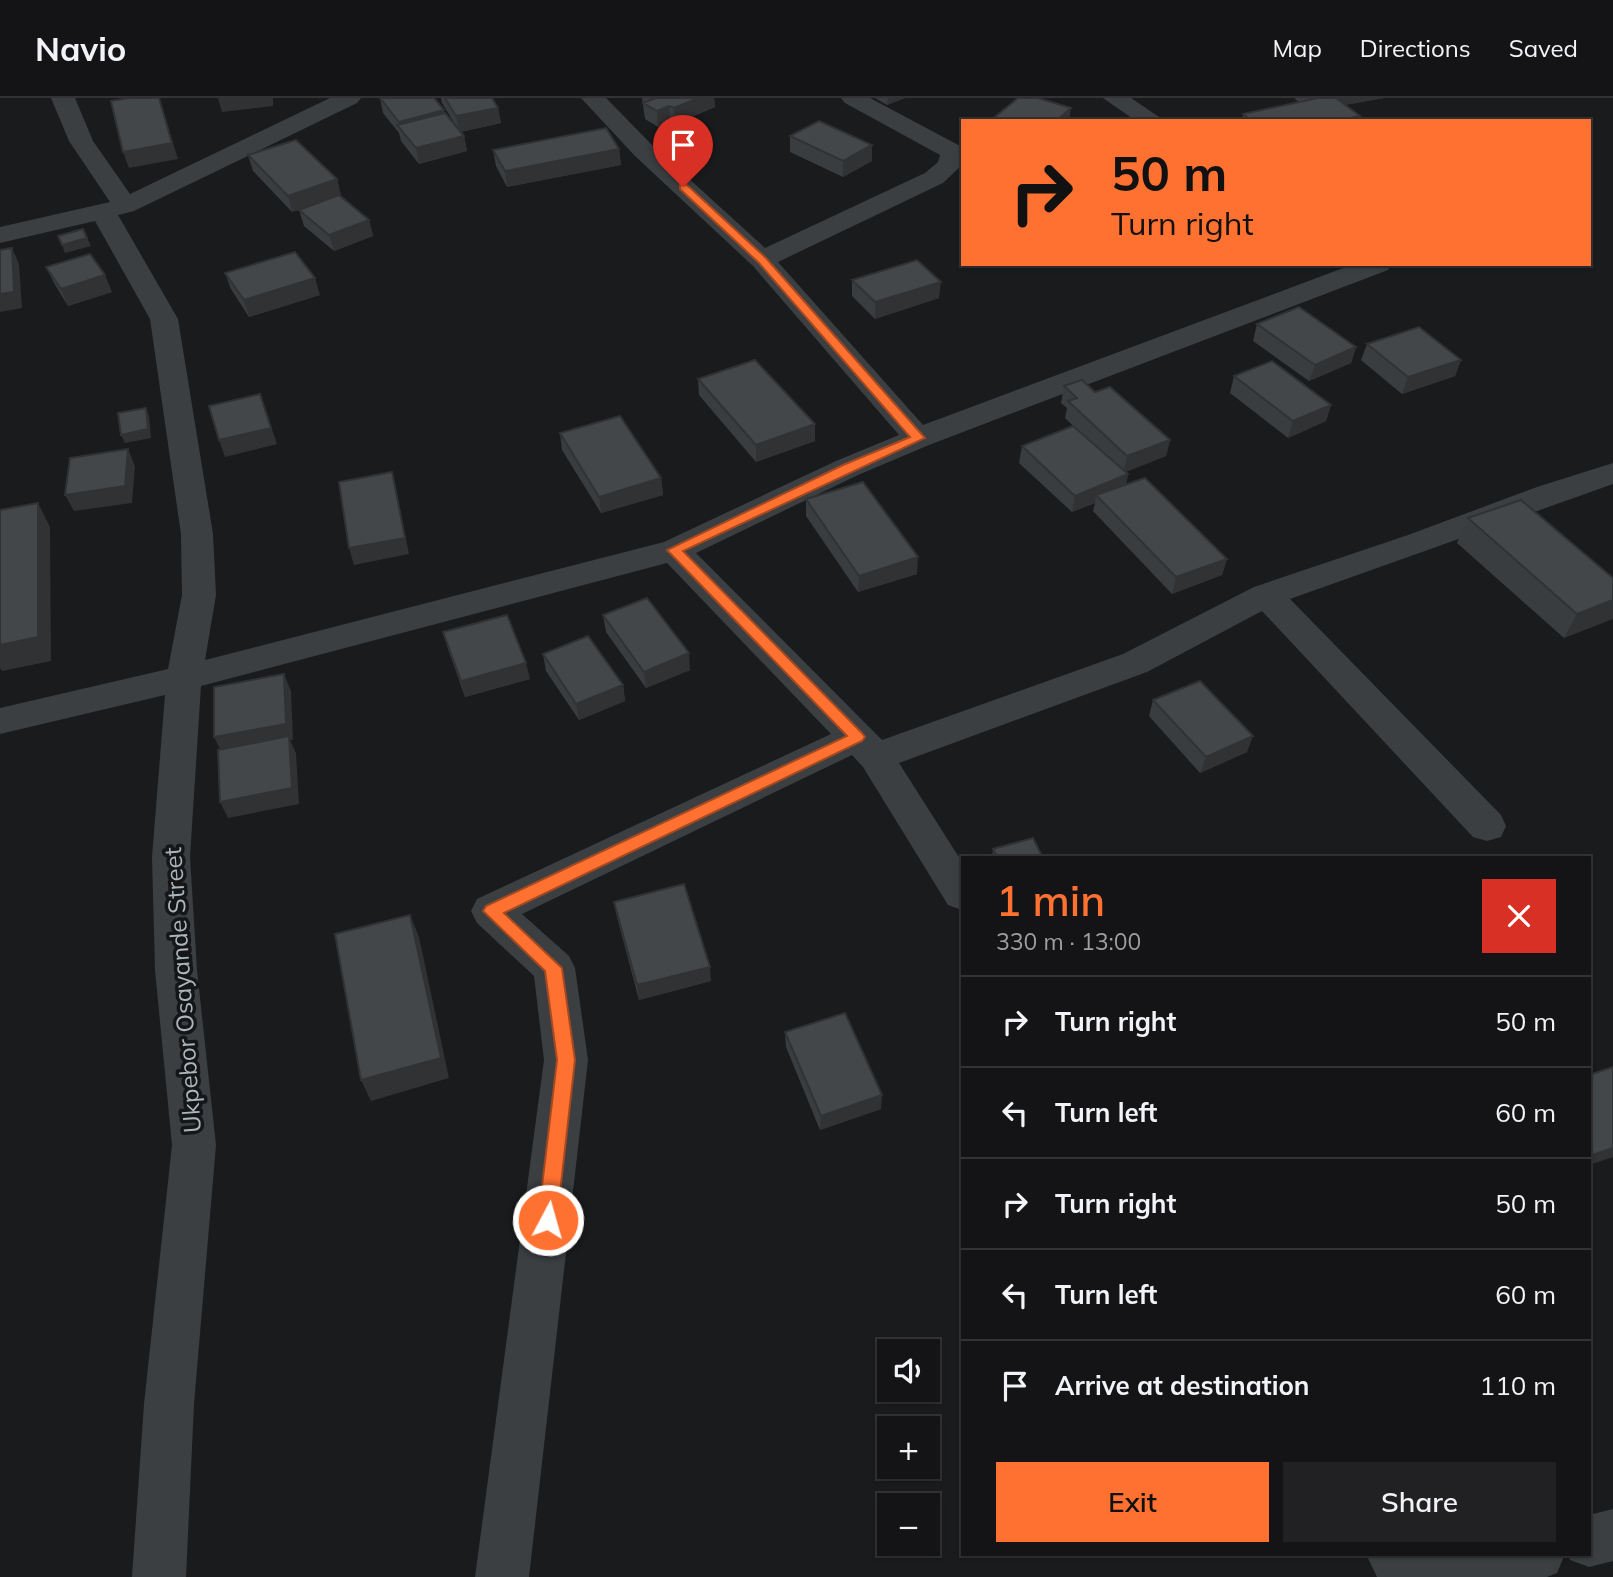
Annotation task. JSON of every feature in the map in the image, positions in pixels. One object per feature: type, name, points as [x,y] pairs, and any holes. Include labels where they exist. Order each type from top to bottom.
[{"type":"street","name":"Ukpebor Osayande Street","points":[[63,98],[164,319],[197,534],[199,595],[184,678],[171,857],[176,970],[194,1145],[169,1404],[159,1577]]},
{"type":"street","points":[[0,235],[114,209],[349,98]]},
{"type":"street","points":[[593,98],[644,151],[762,260],[918,438]]},
{"type":"street","points":[[762,260],[934,178],[950,165],[953,152],[853,98]]},
{"type":"street","points":[[1115,98],[1150,119]]},
{"type":"street","points":[[0,721],[184,678],[674,550],[847,468],[918,438],[1373,266]]},
{"type":"street","points":[[502,1577],[566,1060],[554,968],[491,911],[867,747],[1135,663],[1266,596],[1613,473]]},
{"type":"street","points":[[674,550],[867,747],[961,892]]},
{"type":"street","points":[[1266,596],[1487,826]]},
{"type":"street","points":[[1591,1540],[1613,1535]]},
{"type":"street","points":[[1394,1556],[1408,1577]]},
{"type":"street","points":[[1447,1577],[1530,1556]]},
{"type":"building","points":[[159,98],[172,143],[123,152],[111,101]]},
{"type":"building","points":[[380,98],[434,98],[444,110],[399,122]]},
{"type":"building","points":[[445,98],[492,98],[498,108],[456,116]]},
{"type":"building","points":[[650,98],[698,98],[674,108],[669,106],[657,111],[643,103],[653,99]]},
{"type":"building","points":[[1018,98],[1038,98],[1071,108],[1058,119],[992,119]]},
{"type":"building","points":[[1318,98],[1336,98],[1360,116],[1346,119],[1249,119],[1243,114]]},
{"type":"building","points":[[445,113],[464,136],[416,148],[397,125]]},
{"type":"building","points":[[819,121],[872,145],[843,161],[790,136]]},
{"type":"building","points":[[606,128],[619,149],[505,171],[493,150]]},
{"type":"building","points":[[296,140],[337,179],[288,196],[248,155]]},
{"type":"building","points":[[339,195],[369,220],[329,235],[299,210]]},
{"type":"building","points":[[83,229],[87,238],[62,245],[58,236]]},
{"type":"building","points":[[12,248],[14,292],[0,294],[0,250]]},
{"type":"building","points":[[295,252],[315,278],[244,300],[225,273]]},
{"type":"building","points":[[90,254],[105,275],[61,289],[46,267]]},
{"type":"building","points":[[917,260],[941,282],[875,302],[852,280]]},
{"type":"building","points":[[1299,307],[1356,347],[1315,365],[1257,324]]},
{"type":"building","points":[[1419,327],[1461,360],[1408,377],[1367,344]]},
{"type":"building","points":[[755,360],[815,424],[756,445],[698,379]]},
{"type":"building","points":[[1272,361],[1331,405],[1293,421],[1234,376]]},
{"type":"building","points":[[1082,380],[1095,392],[1110,387],[1170,440],[1127,456],[1068,401],[1077,398],[1064,386]]},
{"type":"building","points":[[260,394],[271,428],[219,440],[209,406]]},
{"type":"building","points":[[146,408],[148,429],[121,435],[118,413]]},
{"type":"building","points":[[620,416],[661,478],[599,497],[560,433]]},
{"type":"building","points":[[1073,426],[1128,474],[1075,496],[1022,446]]},
{"type":"building","points":[[128,449],[125,486],[65,495],[70,458]]},
{"type":"building","points":[[392,472],[405,538],[349,548],[339,482]]},
{"type":"building","points":[[1145,478],[1227,559],[1176,577],[1096,495]]},
{"type":"building","points":[[863,482],[918,557],[859,576],[806,499]]},
{"type":"building","points":[[1521,500],[1613,578],[1613,600],[1577,614],[1468,518]]},
{"type":"building","points":[[38,503],[38,637],[0,645],[0,510]]},
{"type":"building","points":[[647,598],[689,653],[644,672],[603,615]]},
{"type":"building","points":[[507,615],[526,663],[461,681],[443,632]]},
{"type":"building","points":[[588,636],[623,685],[576,704],[543,654]]},
{"type":"building","points":[[284,674],[286,724],[214,737],[214,687]]},
{"type":"building","points":[[1200,681],[1253,736],[1206,757],[1153,700]]},
{"type":"building","points":[[289,736],[292,788],[220,802],[218,750]]},
{"type":"building","points":[[1033,838],[1042,856],[997,856],[993,849]]},
{"type":"building","points":[[684,884],[710,967],[637,985],[614,902]]},
{"type":"building","points":[[410,915],[441,1058],[361,1080],[335,934]]},
{"type":"building","points":[[845,1013],[882,1095],[821,1116],[785,1032]]},
{"type":"building","points":[[1613,1067],[1613,1148],[1591,1155],[1591,1074]]},
{"type":"route","points":[[548,1220],[566,1060],[554,968],[491,911],[857,737],[674,550],[847,468],[918,438],[762,260],[683,187]]}]
